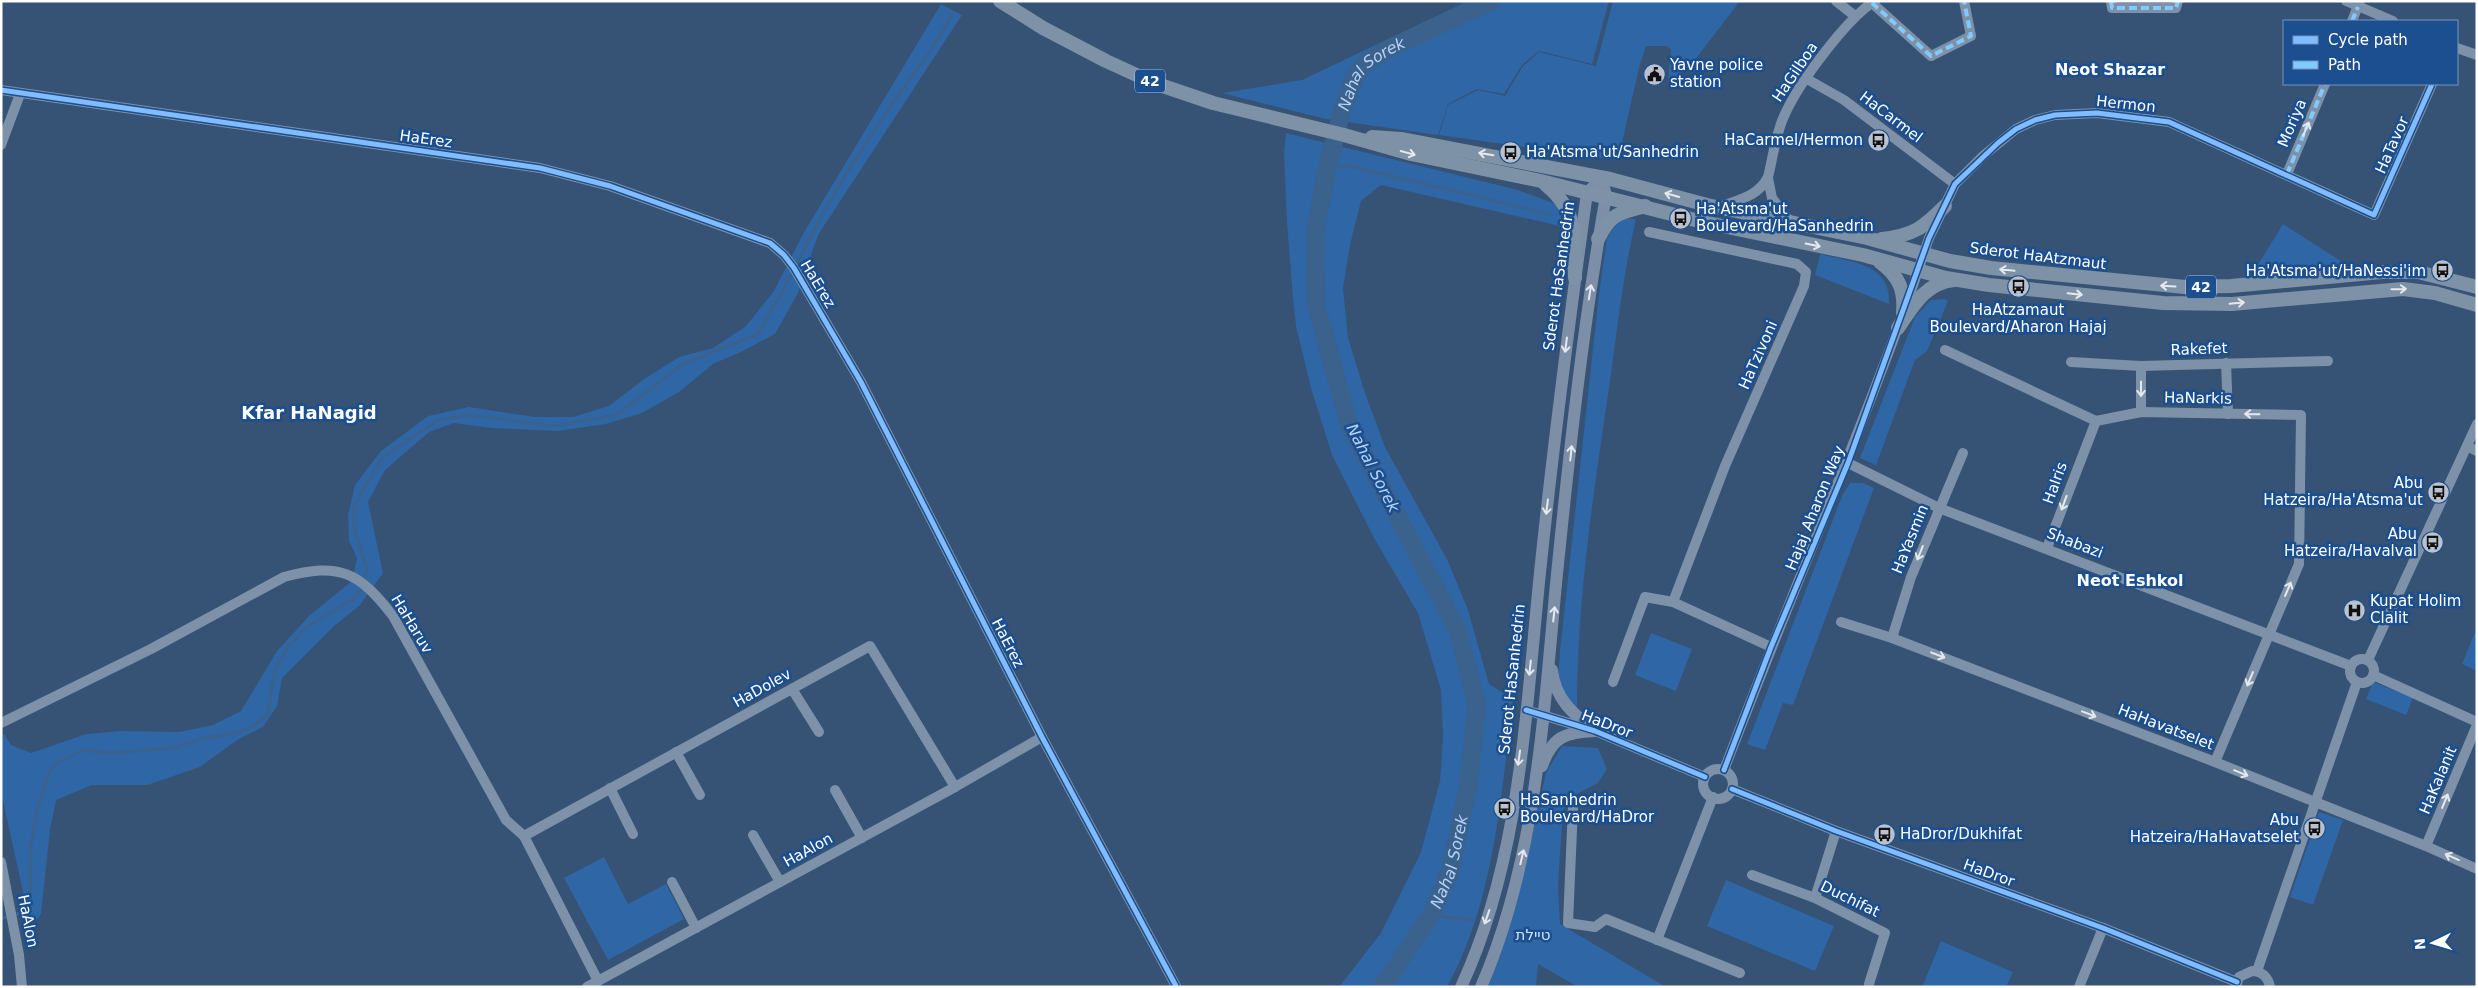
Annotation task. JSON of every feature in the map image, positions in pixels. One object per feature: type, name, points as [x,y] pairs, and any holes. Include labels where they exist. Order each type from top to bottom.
[{"type":"highway","name":"42","points":[[1000,1],[1043,28],[1106,61],[1154,83],[1213,103],[1344,135],[1411,154],[1606,196],[1703,222],[1876,259],[1957,280],[2170,304],[2232,304],[2403,288],[2435,292],[2477,305]]},
{"type":"highway","name":"42","points":[[1344,135],[1400,139],[1602,178]]},
{"type":"highway","name":"Sderot HaAtzmaut","points":[[1602,178],[1719,207],[1860,237],[1950,261],[1991,268],[2164,286],[2231,286],[2403,271],[2439,276],[2477,287]]},
{"type":"highway","points":[[1540,181],[1560,196],[1570,213],[1575,278]]},
{"type":"highway","points":[[1598,240],[1607,222],[1614,216],[1646,206]]},
{"type":"highway","points":[[1860,237],[1881,239],[1910,234],[1920,230],[1945,206]]},
{"type":"highway","points":[[1876,259],[1893,272],[1902,288],[1904,298],[1903,312]]},
{"type":"highway","points":[[1898,328],[1925,292],[1939,283],[1957,280]]},
{"type":"main road","name":"Sderot HaSanhedrin","points":[[1461,987],[1496,892],[1506,849],[1526,710],[1541,562],[1587,193],[1602,178]]},
{"type":"main road","points":[[1481,987],[1511,908],[1524,849],[1533,792],[1544,715],[1584,330],[1606,196],[1602,178]]},
{"type":"main road","points":[[1551,642],[1553,676],[1560,697],[1573,714],[1595,731]]},
{"type":"main road","points":[[1533,792],[1547,752],[1552,744],[1566,734],[1595,731]]},
{"type":"street","points":[[1836,1],[1855,16]]},
{"type":"street","points":[[1874,2],[1931,56],[1971,36],[1964,1]]},
{"type":"street","points":[[2111,1],[2112,8],[2176,8],[2178,1]]},
{"type":"street","points":[[2346,1],[2359,4],[2391,20]]},
{"type":"street","name":"HaGilboa","points":[[1791,223],[1772,198],[1768,177],[1784,114],[1822,56],[1855,16],[1874,2]]},
{"type":"street","points":[[2352,20],[2359,4]]},
{"type":"street","points":[[2458,48],[2477,55]]},
{"type":"street","name":"HaCarmel","points":[[1807,79],[1844,100],[1955,184]]},
{"type":"street","name":"Moriya","points":[[2287,174],[2325,85]]},
{"type":"street","name":"HaTavor","points":[[2374,216],[2432,85]]},
{"type":"street","name":"HaErez","points":[[1,90],[540,168],[610,186],[770,243],[790,263],[800,277],[861,382],[1042,737],[1176,986]]},
{"type":"street","points":[[1,145],[20,94]]},
{"type":"street","name":"Hermon","points":[[1924,253],[1955,184],[1983,156],[2016,129],[2035,120],[2078,113],[2097,113],[2170,122],[2287,174],[2374,216]]},
{"type":"street","points":[[1719,207],[1759,191],[1768,177]]},
{"type":"street","name":"HaTzivoni","points":[[1649,232],[1797,264],[1806,272],[1804,286],[1725,466],[1673,602]]},
{"type":"street","name":"Hajaj Aharon Way","points":[[1724,770],[1771,647],[1848,463],[1924,253]]},
{"type":"street","points":[[1945,350],[2096,420]]},
{"type":"street","name":"Rakefet","points":[[2071,362],[2141,366],[2328,361]]},
{"type":"street","points":[[2226,363],[2228,414]]},
{"type":"street","points":[[2141,366],[2141,412]]},
{"type":"street","name":"HaNarkis","points":[[2096,420],[2141,412],[2301,415],[2299,564],[2269,634]]},
{"type":"street","name":"HaIris","points":[[2047,548],[2096,420]]},
{"type":"street","points":[[2368,660],[2472,448],[2477,424]]},
{"type":"street","name":"HaYasmin","points":[[1892,638],[1911,577],[1963,453]]},
{"type":"street","name":"Shabazi","points":[[1848,463],[1939,508],[2351,666]]},
{"type":"street","name":"HaHaruv","points":[[1,723],[151,649],[284,577],[318,570],[346,573],[370,588],[393,616],[506,820],[524,836],[598,981]]},
{"type":"street","points":[[1613,682],[1645,597],[1673,602],[1771,647]]},
{"type":"street","name":"HaHavatselet","points":[[1841,622],[1892,638],[2215,762],[2316,804],[2426,846],[2477,869]]},
{"type":"street","points":[[2215,762],[2269,634]]},
{"type":"street","name":"HaDolev","points":[[524,836],[870,646],[955,787]]},
{"type":"street","points":[[2360,659],[2368,660],[2373,666],[2373,674],[2368,681],[2357,682],[2350,673],[2351,666],[2360,659]]},
{"type":"street","points":[[2373,674],[2477,723]]},
{"type":"street","points":[[2257,971],[2357,682]]},
{"type":"street","points":[[792,689],[819,732]]},
{"type":"street","name":"HaDror","points":[[1526,710],[1595,731],[1705,777]]},
{"type":"street","name":"HaKalanit","points":[[2426,846],[2477,723]]},
{"type":"street","name":"HaAlon","points":[[588,987],[955,787],[1042,737]]},
{"type":"street","points":[[676,752],[700,795]]},
{"type":"street","points":[[1724,770],[1732,780],[1732,789],[1724,797],[1713,798],[1704,789],[1705,777],[1711,771],[1724,770]]},
{"type":"street","points":[[610,788],[633,834]]},
{"type":"street","name":"HaDror","points":[[1732,789],[1836,831],[2103,928],[2236,984]]},
{"type":"street","points":[[836,790],[862,838]]},
{"type":"street","points":[[1657,940],[1713,798]]},
{"type":"street","points":[[1573,806],[1568,923],[1595,927],[1606,919],[1740,973]]},
{"type":"street","points":[[1814,898],[1836,831]]},
{"type":"street","points":[[754,835],[780,882]]},
{"type":"street","name":"HaAlon","points":[[1,862],[14,926],[22,987]]},
{"type":"street","name":"Duchifat","points":[[1752,875],[1814,898],[1885,933],[1869,984]]},
{"type":"street","points":[[672,882],[696,928]]},
{"type":"street","points":[[2079,987],[2103,928]]},
{"type":"street","points":[[2236,984],[2243,974],[2257,971],[2266,977],[2270,987]]},
{"type":"green space","points":[[1468,1],[1609,1],[1592,64],[1539,51],[1522,65],[1504,94],[1477,89],[1448,104],[1438,135],[1326,119],[1222,93],[1302,80]]},
{"type":"green space","points":[[1613,1],[1740,1],[1691,65],[1668,83],[1671,49],[1666,46],[1646,46],[1640,64],[1618,160],[1439,135],[1448,105],[1478,90],[1505,96],[1523,66],[1539,52],[1596,66]]},
{"type":"green space","points":[[941,4],[962,15],[818,235],[798,293],[775,334],[713,364],[679,392],[642,413],[606,424],[557,431],[492,428],[454,423],[429,432],[385,470],[368,502],[383,573],[360,605],[334,626],[282,678],[277,706],[263,727],[237,740],[200,767],[147,785],[92,785],[56,800],[50,830],[41,914],[31,928],[1,792],[1,736],[4,734],[11,745],[31,753],[86,734],[121,731],[179,732],[213,725],[241,711],[277,651],[310,615],[352,581],[357,558],[349,541],[348,515],[355,485],[381,451],[428,416],[469,407],[535,417],[573,417],[609,406],[644,379],[679,357],[713,348],[745,327],[774,291],[803,234]]},
{"type":"green space","points":[[1286,133],[1518,190],[1556,204],[1564,227],[1381,185],[1361,201],[1350,245],[1343,288],[1348,338],[1366,396],[1385,447],[1448,561],[1468,610],[1489,684],[1513,699],[1500,809],[1486,883],[1476,919],[1463,954],[1447,987],[1339,987],[1381,933],[1421,852],[1440,781],[1443,736],[1441,690],[1418,613],[1374,538],[1332,455],[1311,388],[1296,326],[1293,298],[1287,223],[1284,152]]},
{"type":"green space","points":[[1620,219],[1636,219],[1623,287],[1591,516],[1580,631],[1577,707],[1569,705],[1558,680],[1560,651],[1599,294],[1607,238]]},
{"type":"green space","points":[[2283,224],[2344,263],[2300,270],[2256,268]]},
{"type":"green space","points":[[1820,254],[1856,263],[1876,272],[1884,280],[1888,290],[1889,304],[1815,275]]},
{"type":"green space","points":[[1945,299],[1948,301],[1927,351],[1915,360],[1876,465],[1860,458],[1915,317],[1931,300]]},
{"type":"green space","points":[[1850,483],[1863,483],[1874,488],[1793,705],[1783,703],[1765,750],[1747,744],[1842,496]]},
{"type":"green space","points":[[2475,632],[2477,633],[2477,671],[2462,664]]},
{"type":"green space","points":[[1651,633],[1692,649],[1676,691],[1635,675]]},
{"type":"green space","points":[[2373,682],[2413,698],[2406,715],[2366,699]]},
{"type":"green space","name":"טיילת","points":[[1562,746],[1598,748],[1607,769],[1598,783],[1571,797],[1563,810],[1558,884],[1560,924],[1666,987],[1578,987],[1538,964],[1536,987],[1487,987],[1525,867],[1546,773]]},
{"type":"green space","points":[[2319,812],[2343,820],[2313,905],[2290,897]]},
{"type":"green space","points":[[604,857],[628,904],[666,884],[684,919],[608,960],[564,878]]},
{"type":"green space","points":[[1726,880],[1834,926],[1815,971],[1707,926]]},
{"type":"green space","points":[[1941,941],[2013,972],[2006,987],[1922,987]]},
{"type":"waterway","name":"Nahal Sorek","points":[[1382,987],[1431,915],[1450,872],[1468,786],[1477,706],[1458,631],[1349,425],[1316,304],[1315,234],[1326,173],[1342,111],[1355,76],[1367,62],[1390,48],[1491,1]]},
{"type":"waterway","points":[[796,266],[828,204],[852,164],[931,50],[952,14]]},
{"type":"waterway","points":[[1326,173],[1332,167],[1350,166],[1549,214]]},
{"type":"waterway","points":[[1,916],[3,918],[27,911],[30,899],[31,843],[38,807],[47,777],[55,764],[83,750],[110,753],[174,748],[205,738],[237,733],[255,725],[268,714],[274,671],[288,647],[307,627],[353,599],[362,588],[367,569],[354,528],[354,505],[382,458],[438,420],[470,415],[555,426],[616,415],[683,364],[758,334],[793,272]]},
{"type":"waterway","points":[[1431,915],[1473,920]]},
{"type":"marked path","points":[[1872,3],[1931,56],[1971,36],[1964,1]]},
{"type":"marked path","points":[[2111,1],[2112,8],[2176,8],[2178,1]]},
{"type":"marked path","points":[[2352,20],[2358,7]]},
{"type":"marked path","points":[[2287,174],[2325,85]]},
{"type":"cycle path","points":[[1724,770],[1771,647],[1848,463],[1929,238],[1955,184],[1998,143],[2016,129],[2035,120],[2055,115],[2097,113],[2169,122],[2374,215],[2432,85]]},
{"type":"cycle path","points":[[1,90],[540,168],[610,186],[770,243],[784,255],[794,268],[861,382],[1042,737],[1176,986]]},
{"type":"cycle path","points":[[1526,710],[1595,731],[1705,777]]},
{"type":"cycle path","points":[[1732,789],[1836,831],[2103,928],[2237,982]]},
{"type":"place","name":"Yavne police station","points":[[1654,74]]},
{"type":"place","name":"HaCarmel/Hermon","points":[[1879,140]]},
{"type":"place","name":"Ha'Atsma'ut/Sanhedrin","points":[[1510,152]]},
{"type":"place","name":"Ha'Atsma'ut Boulevard/HaSanhedrin","points":[[1680,218]]},
{"type":"place","name":"Ha'Atsma'ut/HaNessi'im","points":[[2442,271]]},
{"type":"place","name":"HaAtzamaut Boulevard/Aharon Hajaj","points":[[2018,287]]},
{"type":"place","name":"Abu Hatzeira/Ha'Atsma'ut","points":[[2439,492]]},
{"type":"place","name":"Abu Hatzeira/Havalval","points":[[2433,543]]},
{"type":"place","name":"Kupat Holim Clalit","points":[[2354,610]]},
{"type":"place","name":"HaSanhedrin Boulevard/HaDror","points":[[1504,809]]},
{"type":"place","name":"Abu Hatzeira/HaHavatselet","points":[[2315,829]]},
{"type":"place","name":"HaDror/Dukhifat","points":[[1884,834]]},
{"type":"district","name":"Neot Shazar","points":[[2110,69]]},
{"type":"district","name":"Kfar HaNagid","points":[[309,412]]},
{"type":"district","name":"Neot Eshkol","points":[[2130,580]]}]
